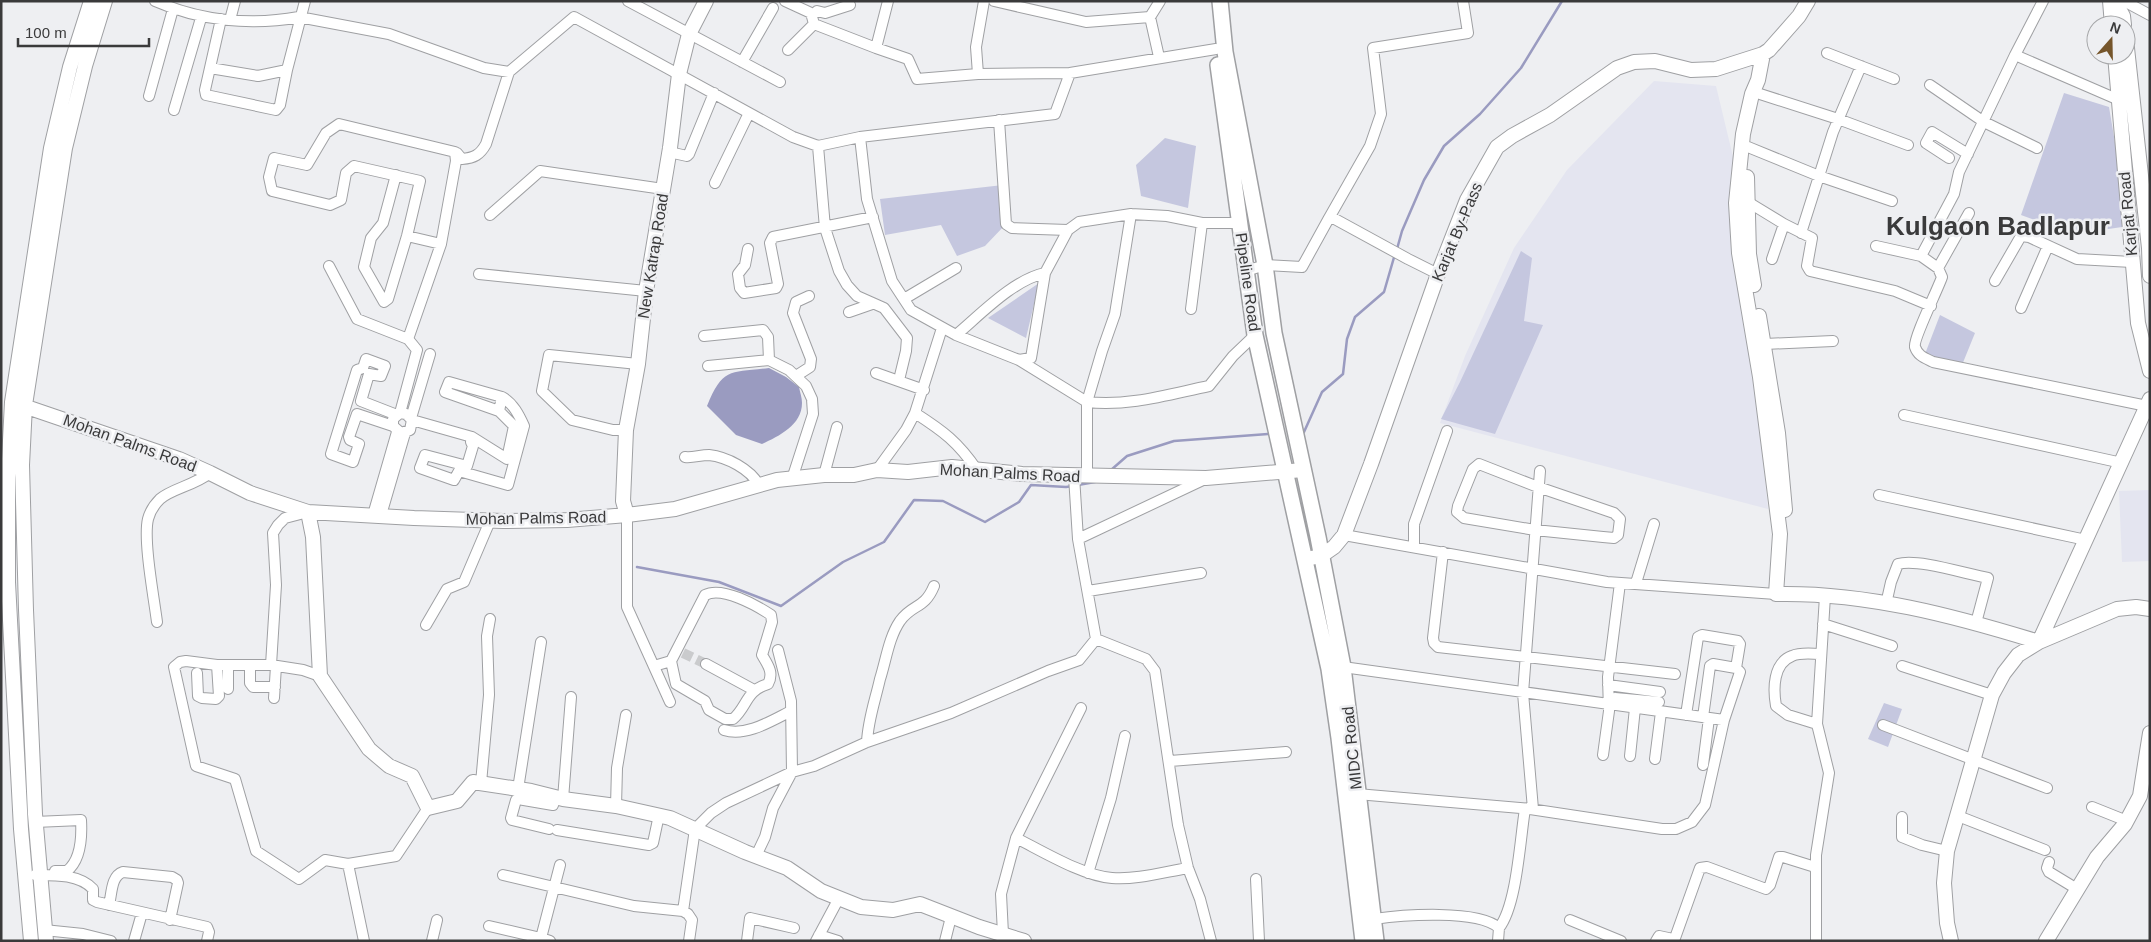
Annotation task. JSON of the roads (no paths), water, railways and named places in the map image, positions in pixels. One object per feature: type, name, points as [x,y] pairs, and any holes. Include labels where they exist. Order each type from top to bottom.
[{"type":"main road","name":"Pipeline Road","points":[[1209,1],[1255,335],[1286,473],[1314,557]]},
{"type":"main road","name":"Pipeline Road","points":[[1220,1],[1225,52],[1265,265],[1274,333],[1303,470],[1314,557]]},
{"type":"main road","name":"MIDC Road","points":[[1314,557],[1344,667],[1357,794],[1376,941]]},
{"type":"main road","name":"MIDC Road","points":[[1314,557],[1341,747],[1363,941]]},
{"type":"street","points":[[31,941],[24,875],[9,610],[8,478],[51,148],[70,67],[91,1]]},
{"type":"street","points":[[105,1],[85,66],[65,148],[19,403],[35,818],[45,935],[83,934],[111,941]]},
{"type":"street","points":[[155,1],[201,18],[285,20],[300,17],[389,34],[484,68],[509,72]]},
{"type":"street","points":[[235,1],[225,20],[210,68],[205,90],[206,95],[271,110],[276,110],[280,105],[305,1]]},
{"type":"street","points":[[628,1],[780,82]]},
{"type":"street","name":"New Katrap Road","points":[[626,515],[623,501],[626,430],[638,364],[646,291],[669,152],[679,74],[689,34],[706,1]]},
{"type":"street","points":[[785,1],[814,12],[825,12],[850,5]]},
{"type":"street","points":[[814,12],[821,7],[824,1]]},
{"type":"street","points":[[876,48],[888,1]]},
{"type":"street","points":[[978,74],[976,46],[984,1]]},
{"type":"street","points":[[994,1],[1086,22],[1150,18]]},
{"type":"street","points":[[1158,57],[1150,18],[1160,1]]},
{"type":"street","points":[[1246,271],[1265,265],[1302,268],[1328,218],[1370,146],[1381,114],[1373,48],[1468,33],[1463,1]]},
{"type":"street","points":[[1920,256],[1954,194],[1959,172],[2043,1]]},
{"type":"street","points":[[2110,1],[2111,15]]},
{"type":"street","points":[[2116,1],[2123,15]]},
{"type":"street","points":[[2124,1],[2150,15]]},
{"type":"street","name":"Karjat By-Pass","points":[[1314,557],[1334,547],[1344,534],[1371,464],[1438,274],[1467,200],[1497,147],[1512,136],[1550,115],[1617,68],[1634,62],[1656,61],[1691,70],[1716,70],[1763,54],[1769,50],[1799,16],[1808,2]]},
{"type":"street","points":[[742,62],[773,8]]},
{"type":"street","points":[[149,96],[173,9]]},
{"type":"street","points":[[788,50],[814,24],[814,12]]},
{"type":"street","points":[[396,175],[383,223],[372,238],[364,268],[384,302],[388,299],[406,239],[420,182],[396,175],[354,166],[346,173],[341,200],[330,204],[272,191],[269,183],[274,158],[308,165],[326,133],[340,124],[453,151],[462,159],[473,158],[481,153],[486,144],[509,72],[574,17],[793,138],[818,146],[860,137],[1055,114],[1070,73]]},
{"type":"street","points":[[174,110],[201,18]]},
{"type":"street","points":[[814,24],[908,59],[917,79],[978,74],[1070,73],[1158,57],[1216,49]]},
{"type":"street","points":[[1827,53],[1894,79]]},
{"type":"street","points":[[1763,54],[1743,134],[1739,253],[1760,377],[1780,534],[1780,594]]},
{"type":"street","points":[[2015,55],[2119,100]]},
{"type":"street","name":"Karjat Road","points":[[2116,65],[2138,323],[2146,336],[2150,371]]},
{"type":"street","name":"Karjat Road","points":[[2129,65],[2149,248],[2150,276]]},
{"type":"street","points":[[1801,233],[1838,119],[1861,66]]},
{"type":"street","points":[[210,68],[258,76],[287,70]]},
{"type":"street","points":[[1758,80],[1760,94],[1748,147],[1741,199],[1765,344],[1784,484],[1780,594]]},
{"type":"street","points":[[1930,85],[1984,122],[2037,148]]},
{"type":"street","points":[[669,152],[687,156],[689,154],[714,93]]},
{"type":"street","points":[[1760,94],[1838,119],[1908,145]]},
{"type":"street","points":[[716,183],[749,113]]},
{"type":"street","points":[[998,120],[1006,224],[1012,228],[1068,230]]},
{"type":"street","points":[[1949,158],[1926,143],[1932,132],[1968,154]]},
{"type":"street","points":[[860,137],[867,199],[892,281],[911,310],[956,335],[1019,360],[1087,402],[1101,404],[1143,400],[1210,386],[1233,356],[1255,335]]},
{"type":"street","points":[[818,146],[824,228],[839,271],[847,285],[858,296],[884,308],[907,338],[899,380]]},
{"type":"street","points":[[1748,147],[1819,176],[1892,201]]},
{"type":"street","points":[[408,339],[439,247],[457,153]]},
{"type":"street","points":[[490,215],[540,171],[663,189]]},
{"type":"street","points":[[1741,199],[1811,238],[1813,241],[1807,266],[1810,271],[1895,291],[1931,306]]},
{"type":"street","points":[[1938,268],[1969,213]]},
{"type":"street","points":[[1019,360],[1032,358],[1045,272],[1068,230],[1079,222],[1131,214],[1167,216],[1202,223],[1239,223]]},
{"type":"street","points":[[682,911],[695,829],[711,813],[726,803],[792,772],[840,756],[867,742],[951,713],[1048,671],[1079,660],[1096,639],[1078,539],[1075,496],[1082,478],[1087,402],[1115,314],[1131,214]]},
{"type":"street","points":[[748,249],[745,265],[738,274],[744,293],[776,288],[778,284],[770,240],[773,236],[824,228],[873,217]]},
{"type":"street","points":[[1328,218],[1333,218],[1438,274]]},
{"type":"street","points":[[1191,309],[1202,223]]},
{"type":"street","points":[[1772,259],[1784,224]]},
{"type":"street","points":[[1995,281],[2021,236],[2029,237],[2077,259],[2132,262]]},
{"type":"street","points":[[406,239],[439,247]]},
{"type":"street","points":[[1876,246],[1920,256],[1938,268],[1942,277],[1914,345],[1919,355],[1932,362],[2148,402],[2122,463],[2039,642]]},
{"type":"street","points":[[2021,308],[2048,246]]},
{"type":"street","points":[[329,266],[357,319],[408,339],[417,352],[399,414],[392,421],[398,430],[377,515]]},
{"type":"street","points":[[904,299],[956,268]]},
{"type":"street","points":[[956,335],[997,300],[1033,275],[1045,272]]},
{"type":"street","points":[[480,274],[646,291]]},
{"type":"street","points":[[796,376],[810,367],[812,359],[793,313],[793,307],[796,302],[809,296]]},
{"type":"street","points":[[849,312],[872,304]]},
{"type":"street","points":[[877,470],[906,430],[915,413],[924,390],[942,328]]},
{"type":"street","points":[[704,336],[763,330],[768,337],[769,360]]},
{"type":"street","points":[[1765,344],[1833,340]]},
{"type":"street","points":[[430,354],[412,419],[412,428],[398,430],[356,414],[349,437],[350,440],[359,444],[353,462],[331,454],[357,370],[363,368],[366,360],[385,366],[381,376],[369,374],[360,401],[399,414],[406,414],[412,419],[472,437],[507,459],[514,426],[499,411],[444,392],[449,382],[502,398],[512,406],[524,426],[508,485],[466,469],[473,446],[471,442],[472,437]]},
{"type":"street","points":[[626,430],[614,430],[572,420],[542,391],[542,382],[549,355],[638,364]]},
{"type":"street","points":[[708,366],[769,360],[789,370],[806,386],[812,399],[813,414],[792,479]]},
{"type":"street","points":[[876,373],[924,390]]},
{"type":"street","points":[[499,411],[502,398]]},
{"type":"street","name":"Mohan Palms Road","points":[[19,403],[179,460],[250,493],[308,512],[490,521],[567,520],[675,509],[777,480],[824,475],[854,475],[877,470],[908,472],[952,467],[1082,478]]},
{"type":"street","points":[[915,413],[944,431],[962,448],[977,470]]},
{"type":"street","points":[[1904,415],[2122,463]]},
{"type":"street","points":[[824,475],[837,426]]},
{"type":"street","points":[[1414,547],[1414,524],[1447,431]]},
{"type":"street","points":[[685,457],[695,458],[709,455],[741,466],[754,476],[759,485]]},
{"type":"street","points":[[1479,464],[1538,487],[1618,515],[1621,524],[1618,535],[1614,538],[1535,530],[1464,518],[1457,512],[1473,469],[1479,464]]},
{"type":"street","points":[[1082,478],[1143,476],[1206,478],[1286,473],[1303,470]]},
{"type":"street","points":[[1528,809],[1533,810],[1523,693],[1540,471]]},
{"type":"street","points":[[157,622],[148,546],[147,520],[151,509],[161,498],[196,483],[210,473]]},
{"type":"street","points":[[1078,539],[1206,478]]},
{"type":"street","points":[[1879,495],[2086,540]]},
{"type":"street","points":[[274,698],[273,665],[276,585],[273,533],[285,518],[308,512],[313,537],[320,676],[369,749],[389,766],[412,776],[428,808]]},
{"type":"street","points":[[626,515],[627,607],[670,702]]},
{"type":"street","points":[[426,625],[447,589],[464,582],[490,521]]},
{"type":"street","points":[[1636,583],[1654,524]]},
{"type":"street","points":[[1344,534],[1620,583],[1780,594],[1797,593],[1886,604],[1976,623],[2039,642]]},
{"type":"street","points":[[1443,552],[1433,638],[1435,646],[1448,650],[1526,656],[1675,674]]},
{"type":"street","points":[[1886,604],[1891,582],[1898,564],[1908,562],[1928,565],[1988,578],[1976,623]]},
{"type":"street","points":[[1088,591],[1201,573]]},
{"type":"street","points":[[1620,583],[1610,666],[1614,698],[1620,702],[1638,706],[1658,704]]},
{"type":"street","points":[[867,742],[871,708],[891,640],[900,621],[911,609],[923,604],[934,586]]},
{"type":"street","points":[[654,666],[671,661],[680,652],[705,595],[711,592],[724,592],[771,615],[772,622],[762,655],[772,677],[768,684],[754,690],[750,694],[738,715],[733,719],[725,719],[709,710],[705,701],[676,684],[671,661]]},
{"type":"street","points":[[1816,941],[1815,867],[1828,774],[1816,724],[1825,596]]},
{"type":"street","points":[[1951,941],[1947,923],[1944,883],[1947,851],[1975,760],[1992,695],[2004,673],[2018,655],[2039,642],[2117,609],[2150,609]]},
{"type":"street","points":[[9,610],[26,610]]},
{"type":"street","points":[[481,783],[489,695],[487,636],[490,619]]},
{"type":"street","points":[[1823,624],[1892,646]]},
{"type":"street","points":[[1686,715],[1698,637],[1702,635],[1740,642],[1736,668]]},
{"type":"street","points":[[1096,639],[1146,659],[1155,671],[1170,761],[1178,825],[1188,868],[1200,899],[1211,941]]},
{"type":"street","points":[[518,789],[542,642]]},
{"type":"street","points":[[756,856],[765,837],[773,808],[792,772],[791,701],[778,650]]},
{"type":"street","points":[[1816,724],[1788,714],[1776,706],[1775,682],[1778,670],[1792,656],[1821,654]]},
{"type":"street","points":[[320,676],[303,670],[273,665],[221,666],[180,662],[174,666],[196,766],[235,779],[256,851],[299,879],[325,860],[348,864],[396,856],[428,808],[457,801],[473,782],[658,815],[787,868],[821,891],[861,907],[893,910],[920,904],[951,917],[1024,941]]},
{"type":"street","points":[[706,664],[754,690]]},
{"type":"street","points":[[1357,794],[1528,809],[1662,829],[1676,829],[1692,822],[1705,805],[1724,720],[1740,672],[1736,668],[1711,664],[1703,765]]},
{"type":"street","points":[[250,665],[250,683],[253,687],[275,687]]},
{"type":"street","points":[[221,666],[219,696],[216,699],[198,696],[196,671],[221,666]]},
{"type":"street","points":[[221,666],[228,689]]},
{"type":"street","points":[[1902,666],[1992,695]]},
{"type":"street","points":[[1344,667],[1608,704],[1620,702]]},
{"type":"street","points":[[1603,755],[1611,686]]},
{"type":"street","points":[[1611,686],[1686,715],[1724,720]]},
{"type":"street","points":[[571,697],[560,798],[553,805],[518,799],[516,800],[512,820],[649,846],[653,843],[658,815]]},
{"type":"street","points":[[1655,759],[1658,704]]},
{"type":"street","points":[[1630,756],[1638,706]]},
{"type":"street","points":[[1003,934],[1001,894],[1016,838],[1081,708]]},
{"type":"street","points":[[724,730],[741,732],[764,724],[791,711]]},
{"type":"street","points":[[616,806],[617,768],[626,715]]},
{"type":"street","points":[[1883,725],[2047,788]]},
{"type":"street","points":[[2046,941],[2097,857],[2127,821],[2145,791],[2150,734]]},
{"type":"street","points":[[1088,873],[1112,798],[1125,736]]},
{"type":"street","points":[[1170,761],[1286,752]]},
{"type":"street","points":[[2092,807],[2127,821]]},
{"type":"street","points":[[1498,941],[1499,928],[1505,921],[1511,902],[1528,809]]},
{"type":"street","points":[[20,814],[35,818],[80,819],[81,822],[80,848],[69,870],[24,875]]},
{"type":"street","points":[[1958,816],[2046,850]]},
{"type":"street","points":[[1902,817],[1902,837],[1922,845],[1947,851]]},
{"type":"street","points":[[1016,838],[1088,873],[1114,879],[1188,868]]},
{"type":"street","points":[[1656,941],[1659,936],[1675,938],[1700,868],[1707,867],[1766,889],[1770,884],[1779,858],[1783,857],[1815,867]]},
{"type":"street","points":[[2049,862],[2047,868],[2049,872],[2076,889]]},
{"type":"street","points":[[348,864],[364,941]]},
{"type":"street","points":[[489,926],[547,940],[560,865]]},
{"type":"street","points":[[40,873],[84,880],[92,888],[93,900],[170,920],[207,927],[209,932],[207,941]]},
{"type":"street","points":[[109,905],[114,878],[118,873],[172,877],[178,883],[170,920]]},
{"type":"street","points":[[503,875],[634,906],[682,911],[688,914],[692,920],[689,941]]},
{"type":"street","points":[[1256,879],[1259,941]]},
{"type":"street","points":[[838,941],[817,938],[839,898]]},
{"type":"street","points":[[134,941],[142,912]]},
{"type":"street","points":[[1374,919],[1402,915],[1442,914],[1489,922],[1499,928]]},
{"type":"street","points":[[945,941],[951,917]]},
{"type":"street","points":[[747,941],[750,918],[794,928]]},
{"type":"street","points":[[432,941],[437,920]]},
{"type":"street","points":[[1570,920],[1621,941]]},
{"type":"waterway","points":[[1397,249],[1402,231],[1424,180],[1444,146],[1480,114],[1521,68],[1562,1]]},
{"type":"waterway","points":[[1304,432],[1322,392],[1343,374],[1347,339],[1355,317],[1384,292],[1395,254]]},
{"type":"waterway","points":[[1111,470],[1127,456],[1174,441],[1268,434]]},
{"type":"waterway","points":[[1078,485],[1095,482]]},
{"type":"waterway","points":[[637,567],[719,582],[781,606],[843,562],[884,542],[914,500],[943,501],[985,522],[1019,502],[1031,485],[1073,486]]},
{"type":"tunnel","points":[[683,653],[706,664]]},
{"type":"district","name":"Kulgaon Badlapur","points":[[1998,226]]}]
